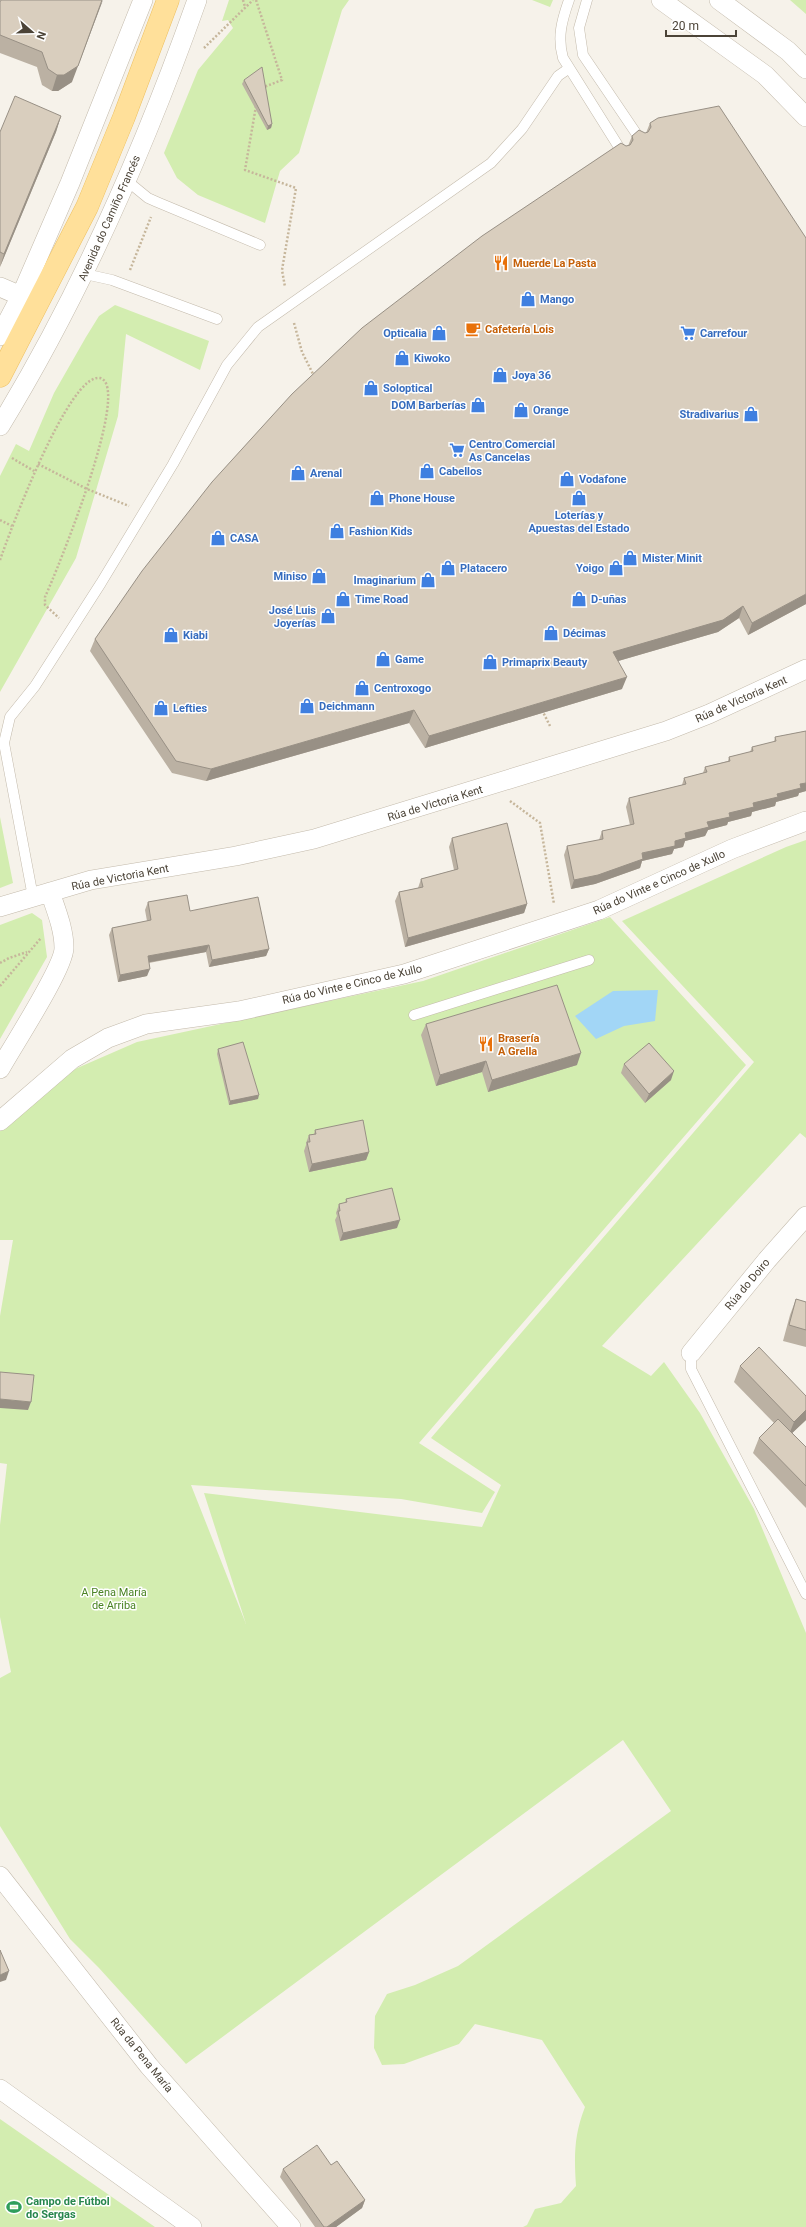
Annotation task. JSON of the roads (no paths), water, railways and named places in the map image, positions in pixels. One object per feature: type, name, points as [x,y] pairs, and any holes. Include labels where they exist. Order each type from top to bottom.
[{"type":"main road","points":[[0,376],[87,207],[124,117],[168,0]]},
{"type":"street","points":[[0,336],[22,296],[70,183],[143,0]]},
{"type":"street","name":"Avenida do Camiño Francés","points":[[0,426],[88,267],[174,64],[197,0]]},
{"type":"street","points":[[661,0],[765,75],[806,117]]},
{"type":"street","points":[[719,0],[788,51],[806,69]]},
{"type":"street","points":[[0,287],[22,296]]},
{"type":"street","name":"Rúa de Victoria Kent","points":[[0,907],[91,880],[236,856],[314,839],[666,731],[708,714],[806,669]]},
{"type":"street","name":"Rúa do Vinte e Cinco de Xullo","points":[[0,1121],[72,1059],[108,1038],[121,1033],[146,1024],[239,1011],[404,974],[599,910],[732,849],[806,821]]},
{"type":"street","points":[[0,1069],[54,976],[64,949],[59,919],[42,895]]},
{"type":"street","name":"Rúa do Doiro","points":[[691,1353],[767,1260],[806,1216]]},
{"type":"street","name":"Rúa da Pena María","points":[[0,1876],[149,2066],[291,2227]]},
{"type":"street","points":[[0,2089],[192,2227]]},
{"type":"lane","points":[[569,0],[564,16],[560,41],[563,58],[568,69],[622,152]]},
{"type":"lane","points":[[587,0],[579,28],[584,56],[640,139]]},
{"type":"lane","points":[[42,895],[4,743],[10,717],[35,686],[145,511],[227,365],[258,327],[288,304],[491,163],[522,129],[558,76],[568,69]]},
{"type":"lane","points":[[122,188],[260,245]]},
{"type":"lane","points":[[88,267],[112,280],[216,319]]},
{"type":"lane","points":[[414,1015],[589,960]]},
{"type":"lane","points":[[691,1353],[691,1369],[806,1594]]},
{"type":"water","points":[[658,990],[655,1021],[624,1026],[596,1039],[575,1016],[613,991]]},
{"type":"place","name":"Muerde La Pasta","points":[[501,263]]},
{"type":"place","name":"Mango","points":[[528,299]]},
{"type":"place","name":"Cafetería Lois","points":[[473,329]]},
{"type":"place","name":"Opticalia","points":[[439,333]]},
{"type":"place","name":"Carrefour","points":[[688,333]]},
{"type":"place","name":"Kiwoko","points":[[402,358]]},
{"type":"place","name":"Joya 36","points":[[500,375]]},
{"type":"place","name":"Soloptical","points":[[371,388]]},
{"type":"place","name":"DOM Barberías","points":[[478,405]]},
{"type":"place","name":"Orange","points":[[521,410]]},
{"type":"place","name":"Stradivarius","points":[[751,414]]},
{"type":"place","name":"Centro Comercial As Cancelas","points":[[457,450]]},
{"type":"place","name":"Cabellos","points":[[427,471]]},
{"type":"place","name":"Arenal","points":[[298,473]]},
{"type":"place","name":"Vodafone","points":[[567,479]]},
{"type":"place","name":"Phone House","points":[[377,498]]},
{"type":"place","name":"Loterías y Apuestas del Estado","points":[[579,498]]},
{"type":"place","name":"Fashion Kids","points":[[337,531]]},
{"type":"place","name":"CASA","points":[[218,538]]},
{"type":"place","name":"Mister Minit","points":[[630,558]]},
{"type":"place","name":"Platacero","points":[[448,568]]},
{"type":"place","name":"Yoigo","points":[[616,568]]},
{"type":"place","name":"Miniso","points":[[319,576]]},
{"type":"place","name":"Imaginarium","points":[[428,580]]},
{"type":"place","name":"Time Road","points":[[343,599]]},
{"type":"place","name":"D-uñas","points":[[579,599]]},
{"type":"place","name":"José Luis Joyerías","points":[[328,616]]},
{"type":"place","name":"Décimas","points":[[551,633]]},
{"type":"place","name":"Kiabi","points":[[171,635]]},
{"type":"place","name":"Game","points":[[383,659]]},
{"type":"place","name":"Primaprix Beauty","points":[[490,662]]},
{"type":"place","name":"Centroxogo","points":[[362,688]]},
{"type":"place","name":"Deichmann","points":[[307,706]]},
{"type":"place","name":"Lefties","points":[[161,708]]},
{"type":"place","name":"Brasería A Grella","points":[[486,1044]]},
{"type":"place","name":"Campo de Fútbol do Sergas","points":[[14,2207]]},
{"type":"park label","name":"A Pena María de Arriba","points":[[114,1598]]}]
